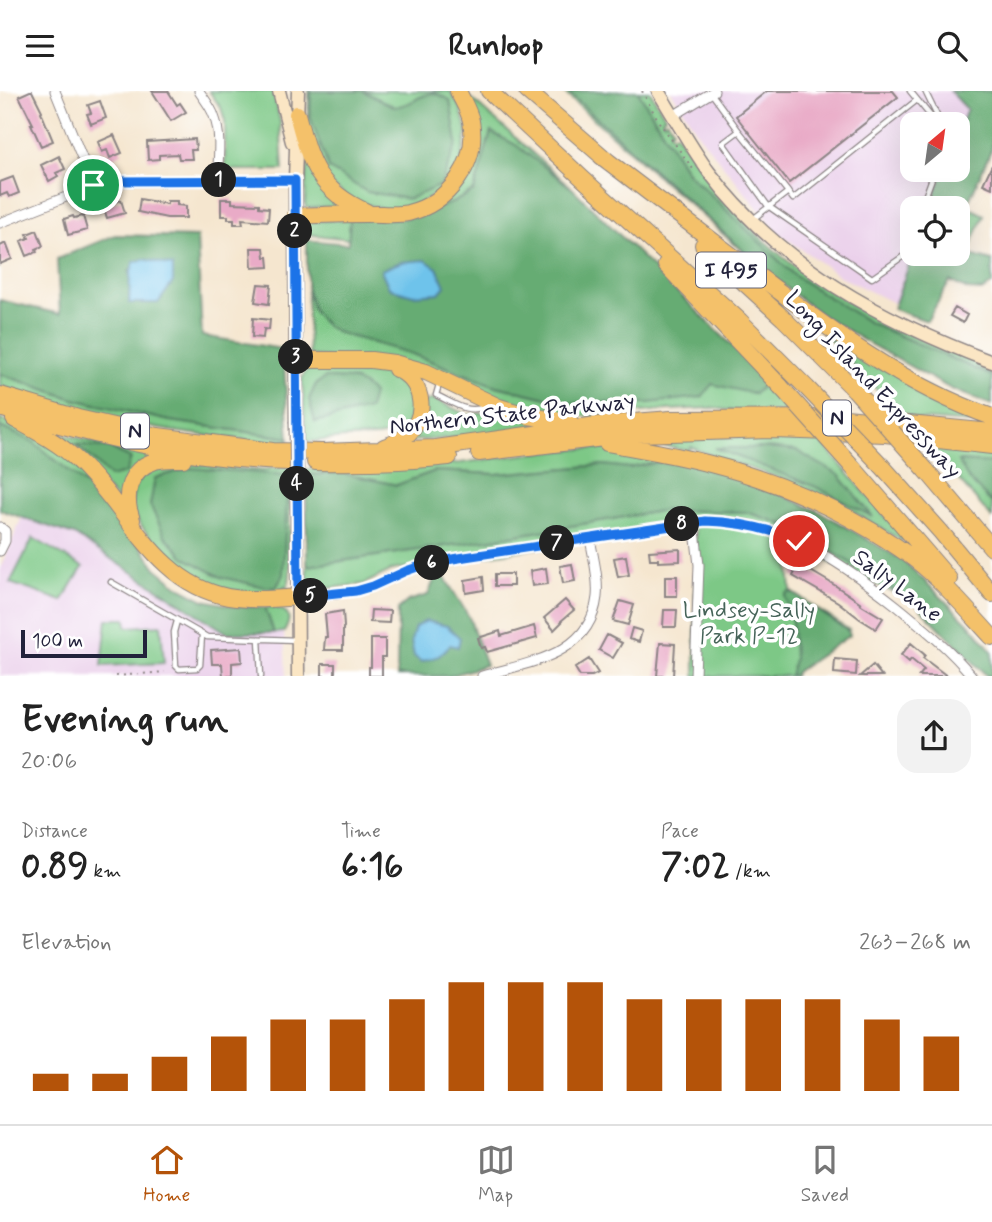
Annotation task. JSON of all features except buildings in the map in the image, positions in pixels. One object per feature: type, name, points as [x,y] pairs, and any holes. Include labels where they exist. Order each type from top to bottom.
[{"type":"highway","points":[[295,216],[407,213],[435,202],[458,180],[468,164],[472,147],[471,119],[458,91]]},
{"type":"highway","name":"I 495","points":[[489,91],[731,312],[882,466],[992,594]]},
{"type":"highway","name":"Long Island Expressway","points":[[527,91],[694,236],[773,309],[855,390],[992,548]]},
{"type":"highway","points":[[297,114],[308,155],[325,185],[354,207],[369,213]]},
{"type":"highway","points":[[601,156],[804,311],[849,342],[940,395],[992,417]]},
{"type":"highway","points":[[582,178],[781,387],[850,464],[992,634]]},
{"type":"highway","points":[[296,362],[372,360],[394,363],[432,390]]},
{"type":"highway","points":[[296,362],[392,367],[402,371],[416,384],[432,390],[493,404],[528,416],[559,421],[776,485],[852,520],[913,559],[992,634]]},
{"type":"highway","points":[[379,449],[399,440],[413,429],[421,406],[432,390]]},
{"type":"highway","name":"Northern State Parkway","points":[[0,395],[78,418],[158,436],[273,451],[435,448],[594,432],[638,434],[775,430],[886,434],[992,446]]},
{"type":"highway","points":[[0,410],[50,439],[76,459],[169,569],[197,587],[230,597],[298,597]]},
{"type":"highway","name":"Northern State Parkway","points":[[0,410],[208,457],[265,461],[420,460],[671,419],[846,418],[992,432]]},
{"type":"highway","points":[[135,528],[127,502],[129,484],[138,470],[153,461],[208,457]]},
{"type":"main road","points":[[279,91],[296,159]]},
{"type":"main road","points":[[298,91],[295,180],[298,676]]},
{"type":"main road","points":[[658,91],[710,173],[751,221],[786,252],[860,303],[915,330],[992,362]]},
{"type":"street","points":[[55,91],[93,185]]},
{"type":"street","points":[[199,91],[214,114],[218,127],[217,180]]},
{"type":"street","points":[[673,117],[712,92]]},
{"type":"street","points":[[0,223],[93,185],[114,181],[295,180]]},
{"type":"street","name":"Sally Lane","points":[[298,597],[356,591],[429,563],[694,522],[724,521],[777,533],[815,549],[877,590],[919,624],[972,676]]},
{"type":"street","points":[[694,522],[699,565],[695,676]]},
{"type":"street","points":[[0,527],[5,531],[5,541],[1,549]]},
{"type":"street","points":[[482,676],[554,655],[581,634],[593,614],[597,595],[590,538]]},
{"type":"lane","points":[[910,91],[928,112]]},
{"type":"lane","points":[[925,91],[934,112]]},
{"type":"lane","points":[[712,92],[793,199],[918,100]]},
{"type":"lane","points":[[739,131],[723,143],[768,206],[872,278],[900,258]]},
{"type":"lane","points":[[751,221],[788,192]]},
{"type":"lane","points":[[111,582],[207,637],[298,640]]},
{"type":"lane","points":[[177,621],[174,632],[176,666],[179,669],[197,668],[200,665],[202,635]]},
{"type":"lane","points":[[259,639],[261,676]]},
{"type":"path","points":[[116,676],[164,672]]},
{"type":"shaded area","points":[[671,91],[987,91],[970,135],[970,112],[900,112],[900,182],[952,182],[947,196],[900,196],[900,266],[920,266],[904,308],[841,277],[777,232],[702,139]]},
{"type":"shaded area","points":[[22,517],[74,535],[227,633],[284,632],[286,676],[0,676],[0,569]]},
{"type":"green space","points":[[209,91],[273,91],[280,121],[283,170],[225,170],[225,121],[221,108]]},
{"type":"green space","points":[[309,91],[450,91],[461,109],[467,133],[461,163],[444,189],[418,204],[390,210],[356,202],[331,185],[313,159],[308,128]]},
{"type":"green space","points":[[311,91],[363,91],[395,107],[431,93],[450,100],[457,143],[441,185],[409,199],[367,192],[329,169],[310,116]]},
{"type":"green space","points":[[562,91],[567,91],[770,275],[768,274]]},
{"type":"green space","points":[[567,91],[638,91],[687,172],[795,276],[870,323],[992,376],[992,405],[951,389],[820,314],[770,275]]},
{"type":"green space","points":[[638,91],[650,91],[665,116],[662,119],[664,122],[667,120],[673,129],[670,132],[672,135],[676,133],[726,201],[771,247],[799,270],[829,291],[892,326],[992,369],[992,376],[870,323],[795,276],[687,172]]},
{"type":"green space","points":[[950,91],[992,91],[992,148],[970,198],[970,196],[934,196],[940,182],[970,182],[970,112],[966,112],[967,109]]},
{"type":"green space","points":[[466,94],[573,189],[491,132],[475,190],[452,203],[424,212],[473,163]]},
{"type":"green space","points":[[491,132],[516,145],[573,189],[773,386],[765,384],[754,394],[712,384],[702,397],[648,403],[568,403],[496,386],[412,354],[339,333],[326,326],[314,312],[307,289],[307,240],[348,244],[350,219],[406,218],[452,203],[474,191]]},
{"type":"green space","points":[[307,156],[344,207],[306,208]]},
{"type":"green space","points":[[972,209],[984,215],[972,243],[970,242]]},
{"type":"green space","points":[[350,219],[349,239],[305,234],[306,222]]},
{"type":"green space","points":[[115,235],[197,237],[202,336],[283,349],[289,438],[170,421],[74,399],[0,374],[0,300],[60,314],[57,259]],"holes":[[[172,266],[173,282],[129,302],[129,271]]]},
{"type":"green space","points":[[970,255],[992,261],[992,284],[983,291],[968,290],[950,281],[927,321],[893,309],[909,266],[970,266]]},
{"type":"green space","points":[[307,289],[314,312],[339,333],[412,354],[496,386],[568,403],[712,384],[754,393],[765,384],[773,386],[795,412],[713,408],[555,416],[522,410],[441,374],[309,355]]},
{"type":"green space","points":[[812,321],[989,424],[903,418]]},
{"type":"green space","points":[[363,367],[388,370],[416,392],[414,421],[396,434],[306,442],[302,378],[305,372],[310,368]]},
{"type":"green space","points":[[0,374],[74,399],[170,421],[289,438],[289,444],[172,431],[96,415],[0,386]]},
{"type":"green space","points":[[325,378],[346,379],[363,384],[373,394],[369,409],[315,422],[309,399],[316,384]]},
{"type":"green space","points":[[433,399],[468,415],[499,410],[552,423],[498,433],[407,441],[424,402]]},
{"type":"green space","points":[[0,419],[14,424],[72,460],[118,514],[32,441],[0,427]]},
{"type":"green space","points":[[0,427],[32,441],[96,493],[118,514],[156,568],[179,587],[204,600],[233,606],[265,607],[274,633],[227,633],[74,535],[0,510]]},
{"type":"green space","points":[[48,431],[117,447],[160,454],[121,503]]},
{"type":"green space","points":[[815,435],[904,538],[902,541],[846,508],[788,481],[691,447],[689,451],[657,445],[657,438]]},
{"type":"green space","points":[[926,442],[992,452],[992,463],[959,461],[969,480],[992,503],[992,518]]},
{"type":"green space","points":[[75,444],[110,448],[131,458],[126,473],[110,477]]},
{"type":"green space","points":[[596,448],[628,450],[629,455],[659,454],[689,462],[659,462],[630,468],[603,465],[496,474],[435,471],[397,485],[341,473],[306,475],[306,469],[460,463]]},
{"type":"green space","points":[[715,448],[797,451],[839,475],[873,517],[816,487]]},
{"type":"green space","points":[[167,461],[256,470],[289,467],[290,572],[289,583],[287,588],[284,586],[284,591],[234,591],[215,587],[186,572],[156,544],[133,512],[133,497],[140,475]]},
{"type":"green space","points":[[958,461],[992,463],[992,503],[969,480]]},
{"type":"green space","points":[[659,462],[689,462],[731,473],[822,513],[904,561],[974,629],[992,651],[992,676],[987,676],[913,601],[813,540],[780,523],[746,512],[666,510],[307,566],[306,475],[341,473],[397,485],[435,471],[496,474],[603,465],[630,468]]},
{"type":"green space","points":[[189,468],[288,475],[283,575],[276,588],[221,577],[185,558],[165,536],[150,505],[155,478]]},
{"type":"green space","name":"Lindsey-Sally Park P-12","points":[[666,510],[746,512],[780,523],[913,601],[846,571],[787,539],[791,591],[849,630],[796,672],[795,676],[695,676],[695,524],[392,570],[364,584],[314,590],[312,584],[308,585],[307,566]]},
{"type":"green space","points":[[33,538],[83,567],[62,601],[10,583]]},
{"type":"green space","points":[[439,568],[469,617],[486,665],[450,676],[397,676],[398,609],[408,601],[428,595]]},
{"type":"green space","points":[[788,592],[848,631],[850,635],[794,676],[790,676],[794,659],[792,622],[785,597]]},
{"type":"green space","points":[[265,607],[277,608],[288,615],[284,632],[274,633]]},
{"type":"green space","points":[[107,619],[126,619],[127,627],[161,625],[164,663],[102,666]]},
{"type":"water","points":[[144,259],[173,266],[173,282],[158,303],[129,303],[132,267],[134,262]]},
{"type":"water","points":[[425,260],[437,268],[445,286],[439,293],[413,295],[389,288],[381,270],[401,262]]},
{"type":"water","points":[[426,621],[447,626],[460,638],[458,647],[450,645],[439,656],[421,662],[414,656],[411,641],[415,627]]},
{"type":"route","points":[[93,185],[114,181],[295,180],[298,597],[356,591],[429,563],[705,521],[744,524],[799,541]]}]
